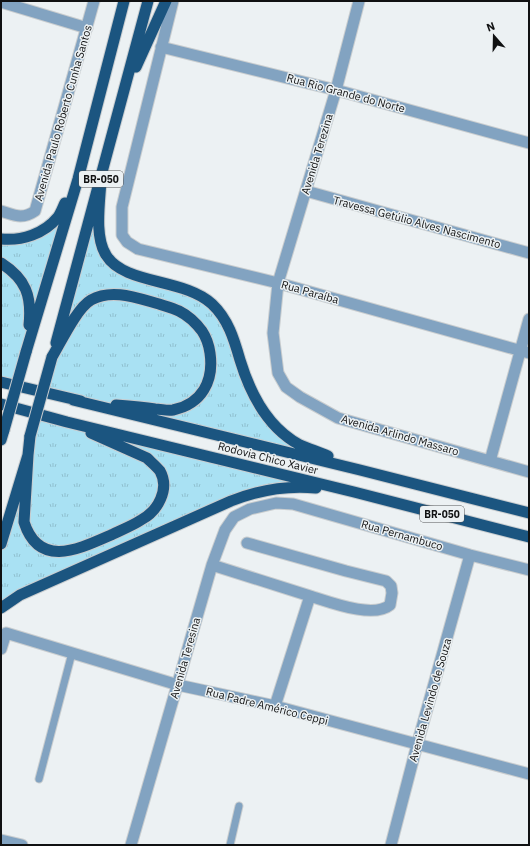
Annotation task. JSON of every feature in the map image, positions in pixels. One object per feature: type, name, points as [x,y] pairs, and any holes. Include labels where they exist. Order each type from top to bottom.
[{"type":"highway","points":[[116,33],[120,1]]},
{"type":"highway","name":"BR-050","points":[[3,435],[26,352],[78,179],[124,1]]},
{"type":"highway","name":"BR-050","points":[[28,455],[30,436],[101,180],[148,1]]},
{"type":"highway","points":[[123,96],[166,1]]},
{"type":"highway","points":[[1,239],[11,240],[24,238],[48,227],[59,216],[78,179]]},
{"type":"highway","points":[[101,180],[99,234],[106,255],[123,270],[185,288],[198,294],[211,303],[229,326],[250,388],[259,405],[272,421],[286,435],[299,444],[360,470]]},
{"type":"highway","points":[[1,263],[11,269],[20,278],[30,300],[26,352]]},
{"type":"highway","points":[[1,382],[73,400],[171,410],[184,407],[205,389],[210,374],[211,360],[209,346],[202,331],[191,319],[179,311],[136,297],[111,294],[99,296],[90,301],[81,309],[52,357]]},
{"type":"highway","name":"Rodovia Chico Xavier","points":[[73,400],[529,513]]},
{"type":"highway","name":"Rodovia Chico Xavier","points":[[1,404],[67,422],[354,492],[529,537]]},
{"type":"highway","points":[[28,455],[24,522],[27,531],[33,540],[41,546],[62,552],[72,551],[149,515],[161,500],[163,491],[162,476],[154,464],[146,458],[67,422]]},
{"type":"highway","points":[[1,544],[28,455]]},
{"type":"highway","points":[[1,608],[20,595],[231,501],[250,494],[269,489],[289,487],[354,492]]},
{"type":"street","name":"Avenida Paulo Roberto Cunha Santos","points":[[1,211],[21,217],[30,215],[35,211],[94,1]]},
{"type":"street","name":"Rua Paraíba","points":[[173,1],[122,207],[122,235],[127,242],[138,249],[278,283],[525,352]]},
{"type":"street","name":"Avenida Terezina","points":[[278,283],[336,90],[359,1]]},
{"type":"street","points":[[1,2],[87,28]]},
{"type":"street","name":"Rua Rio Grande do Norte","points":[[161,47],[336,90],[529,143]]},
{"type":"street","name":"Travessa Getúlio Alves Nascimento","points":[[306,191],[529,253]]},
{"type":"street","name":"Avenida Arlindo Massaro","points":[[278,283],[273,333],[278,373],[286,387],[300,397],[338,418],[529,472]]},
{"type":"street","points":[[490,461],[525,352],[529,319]]},
{"type":"street","name":"Rua Pernambuco","points":[[276,503],[293,504],[470,555],[529,570]]},
{"type":"street","name":"Avenida Teresina","points":[[130,845],[212,565],[225,530],[234,517],[250,510],[276,503]]},
{"type":"street","points":[[212,565],[310,596],[365,611],[378,611],[390,605],[392,593],[391,586],[386,581],[247,543]]},
{"type":"street","name":"Avenida Levindo de Souza","points":[[391,845],[470,555]]},
{"type":"street","points":[[275,706],[310,596]]},
{"type":"street","name":"Rua Padre Américo Ceppi","points":[[1,649],[6,633],[178,685],[275,706],[529,774]]},
{"type":"street","points":[[1,840],[22,845]]},
{"type":"lane","points":[[39,779],[72,653]]},
{"type":"lane","points":[[230,845],[240,806]]},
{"type":"green space","points":[[78,179],[17,387],[1,382],[1,239],[11,240],[59,216]]},
{"type":"green space","points":[[101,180],[99,234],[113,263],[185,288],[221,314],[259,405],[299,444],[360,470],[43,390]]},
{"type":"green space","points":[[36,415],[354,492],[309,488],[269,489],[1,608],[1,544]]}]
